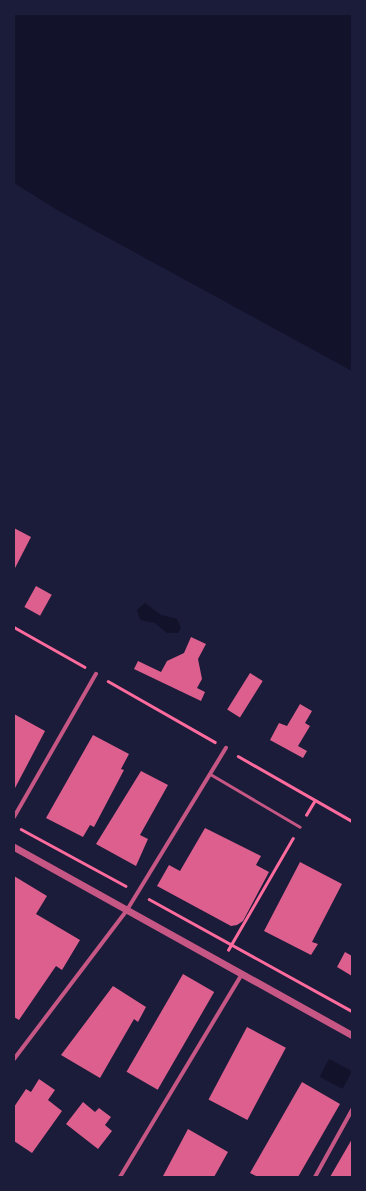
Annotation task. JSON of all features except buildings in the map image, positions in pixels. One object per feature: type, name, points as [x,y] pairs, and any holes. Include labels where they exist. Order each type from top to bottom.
[{"type":"street","points":[[14,817],[96,674]]},
{"type":"street","points":[[14,1059],[127,910],[226,748]]},
{"type":"street","points":[[14,847],[352,1035]]},
{"type":"street","points":[[120,1177],[242,974]]},
{"type":"street","points":[[315,1177],[352,1110]]},
{"type":"lane","points":[[210,774],[300,827]]},
{"type":"path","points":[[14,627],[352,821]]},
{"type":"path","points":[[221,962],[315,800]]},
{"type":"path","points":[[14,825],[352,1011]]},
{"type":"shaded area","points":[[14,14],[352,14],[352,371],[59,211],[14,183]]},
{"type":"shaded area","points":[[145,603],[161,615],[177,619],[181,628],[178,633],[167,633],[155,623],[140,620],[137,610]]},
{"type":"shaded area","points":[[329,1059],[352,1071],[343,1089],[320,1077]]}]
